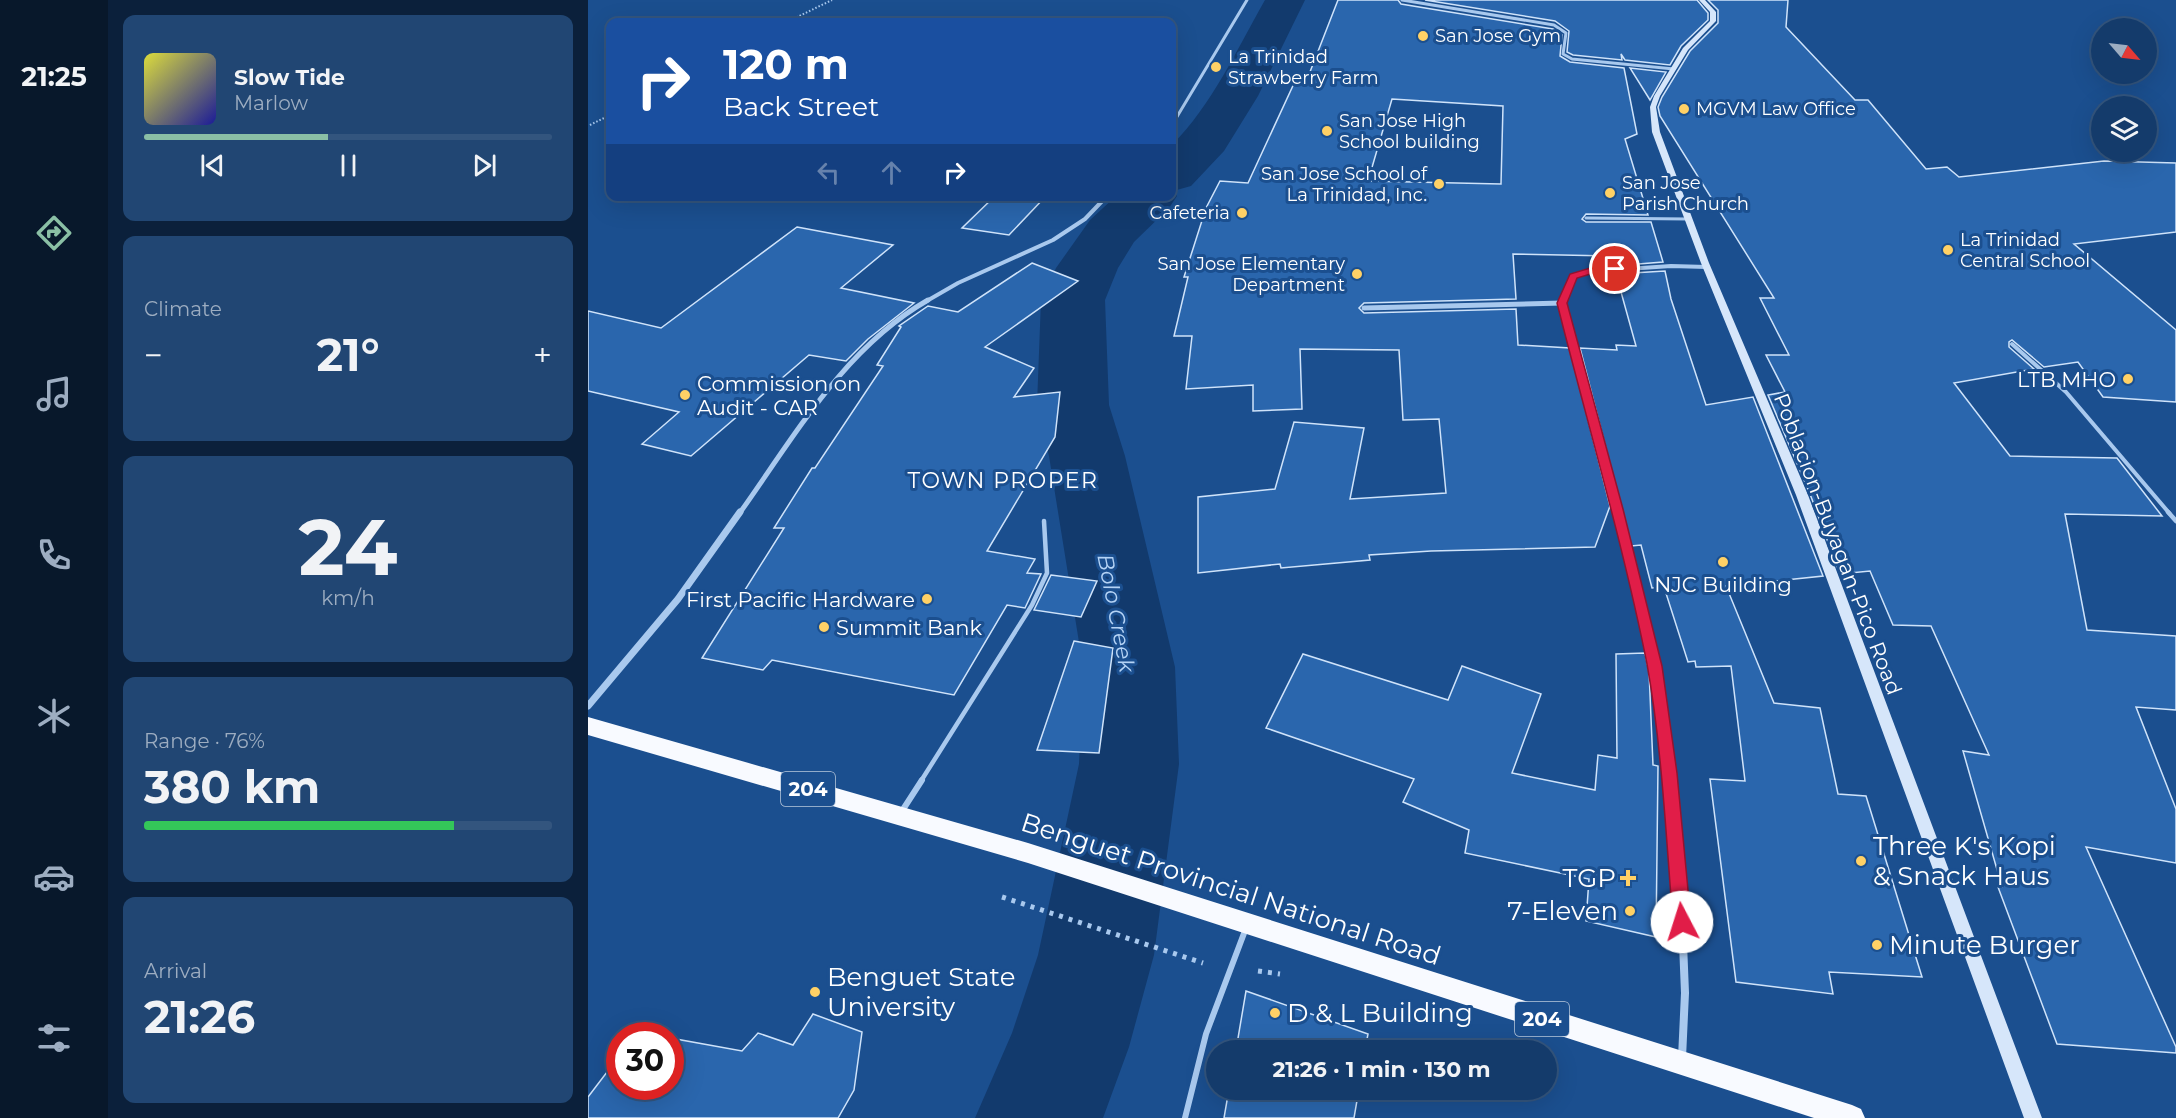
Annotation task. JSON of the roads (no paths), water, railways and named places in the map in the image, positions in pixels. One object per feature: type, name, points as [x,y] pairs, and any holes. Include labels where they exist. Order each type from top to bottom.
[{"type":"highway","name":"Benguet Provincial National Road","points":[[588,726],[1028,853],[1852,1118]]},
{"type":"main road","name":"Poblacion-Buyagan-Pico Road","points":[[1702,0],[1713,12],[1713,21],[1685,49],[1657,96],[1653,107],[1656,132],[1707,267],[1802,495],[2033,1118]]},
{"type":"street","points":[[1176,118],[1247,0]]},
{"type":"street","points":[[1402,0],[1554,25],[1566,33],[1563,54],[1572,59],[1674,69]]},
{"type":"street","points":[[588,706],[678,599],[833,383],[867,345],[905,314],[958,283],[1053,240],[1085,219],[1102,201]]},
{"type":"street","points":[[1682,1063],[1685,993],[1683,944],[1668,773],[1654,666],[1562,303],[1573,276],[1583,272],[1607,269],[1707,267]]},
{"type":"street","points":[[1364,308],[1562,303]]},
{"type":"lane","points":[[1586,218],[1689,219]]},
{"type":"lane","points":[[2012,345],[2066,392],[2176,522]]},
{"type":"lane","points":[[899,816],[1032,605],[1047,573],[1044,521]]},
{"type":"lane","points":[[1185,1118],[1206,1034],[1240,920]]},
{"type":"waterway","name":"Bolo Creek","points":[[1176,171],[1206,140],[1234,96],[1285,0]]},
{"type":"waterway","name":"Bolo Creek","points":[[1039,1118],[1068,1047],[1096,955],[1129,764],[1129,667],[1087,456],[1073,405],[1073,300],[1087,268],[1111,232],[1144,201]]},
{"type":"place","name":"San Jose Gym","points":[[1423,36]]},
{"type":"place","name":"La Trinidad Strawberry Farm","points":[[1216,67]]},
{"type":"place","name":"MGVM Law Office","points":[[1684,109]]},
{"type":"place","name":"San Jose High School building","points":[[1327,131]]},
{"type":"place","name":"San Jose School of La Trinidad, Inc.","points":[[1439,184]]},
{"type":"place","name":"San Jose Parish Church","points":[[1610,193]]},
{"type":"place","name":"Cafeteria","points":[[1242,213]]},
{"type":"place","name":"La Trinidad Central School","points":[[1948,250]]},
{"type":"place","name":"San Jose Elementary Department","points":[[1357,274]]},
{"type":"place","name":"LTB MHO","points":[[2128,379]]},
{"type":"place","name":"Commission on Audit - CAR","points":[[685,395]]},
{"type":"place","name":"NJC Building","points":[[1723,562]]},
{"type":"place","name":"First Pacific Hardware","points":[[927,599]]},
{"type":"place","name":"Summit Bank","points":[[824,627]]},
{"type":"place","name":"Three K's Kopi & Snack Haus","points":[[1861,861]]},
{"type":"place","name":"TGP","points":[[1628,878]]},
{"type":"place","name":"7-Eleven","points":[[1630,911]]},
{"type":"place","name":"Minute Burger","points":[[1877,945]]},
{"type":"place","name":"Benguet State University","points":[[815,992]]},
{"type":"place","name":"D & L Building","points":[[1275,1013]]},
{"type":"district","name":"TOWN PROPER","points":[[1003,480]]}]
